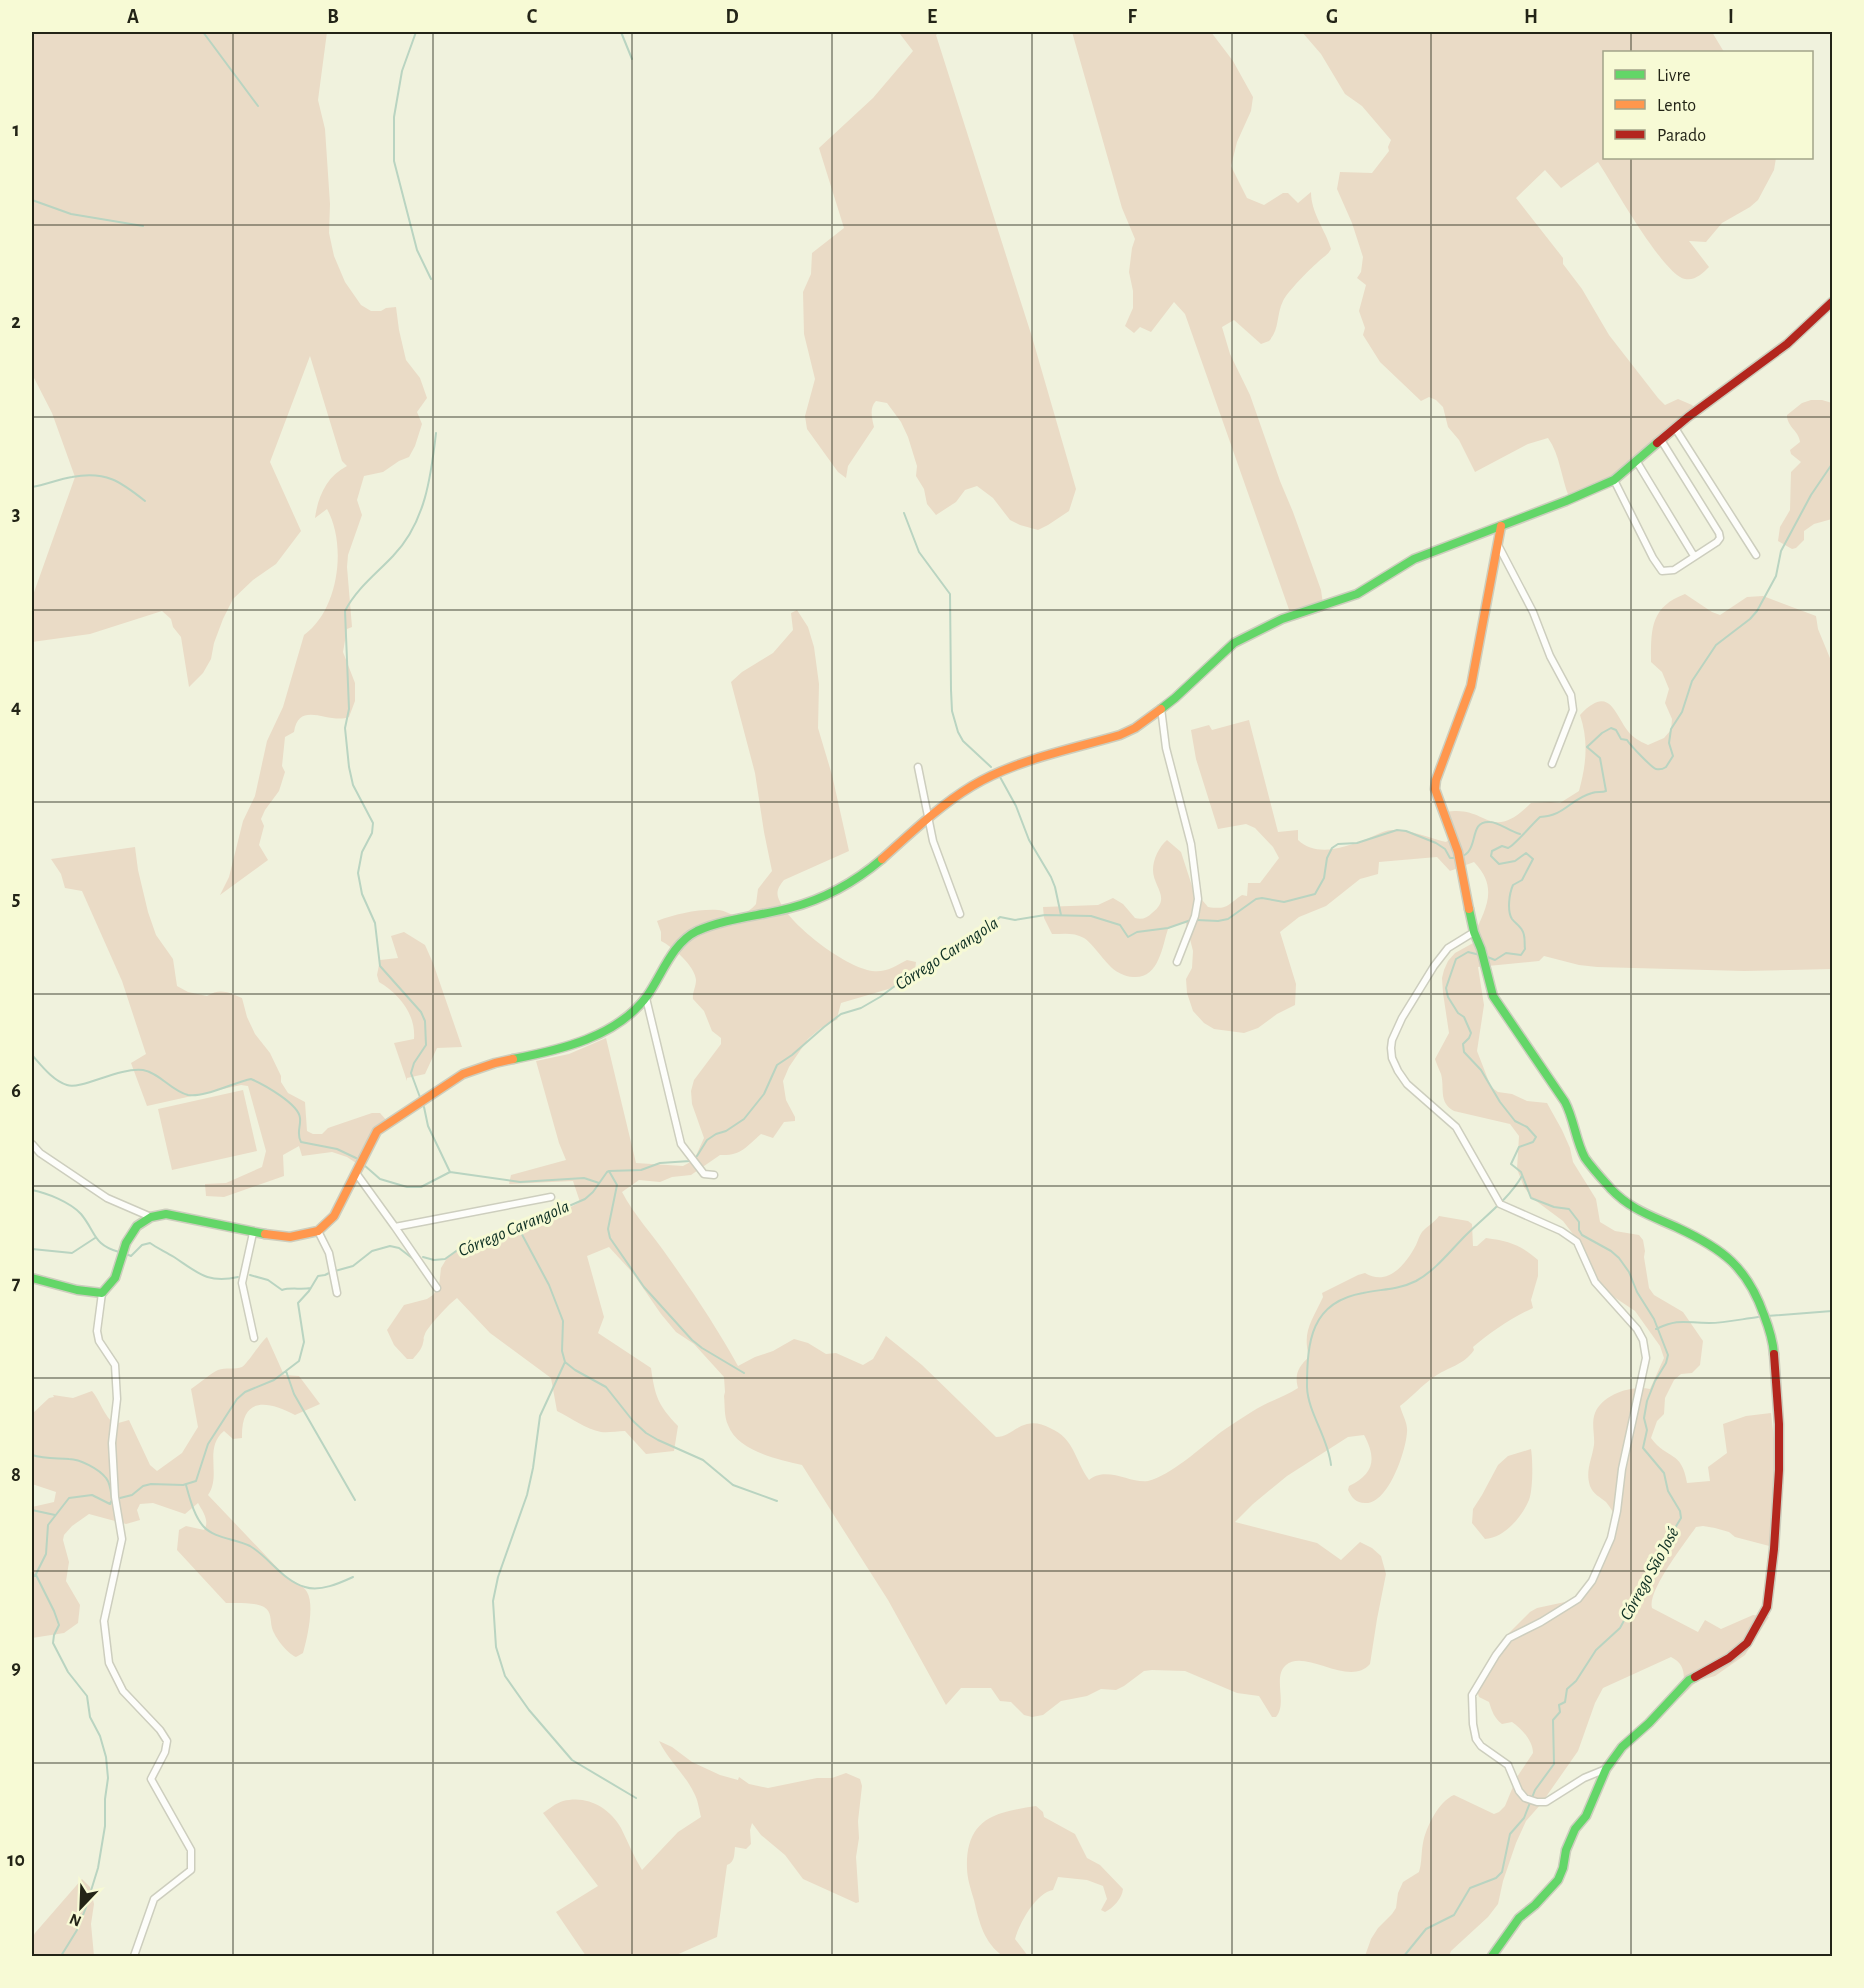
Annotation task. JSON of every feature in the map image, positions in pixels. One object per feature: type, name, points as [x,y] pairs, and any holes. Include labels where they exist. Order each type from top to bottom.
[{"type":"street","points":[[134,1956],[154,1899],[191,1870],[191,1850],[151,1779],[165,1752],[167,1741],[160,1730],[123,1691],[109,1663],[104,1621],[122,1539],[115,1500],[112,1443],[117,1399],[115,1365],[99,1341],[97,1331],[102,1293],[115,1278],[126,1243],[137,1226],[152,1217],[166,1214],[253,1233],[290,1237],[318,1231],[334,1216],[377,1131],[463,1074],[495,1063],[542,1054],[598,1036],[627,1016],[646,998],[686,938],[705,928],[792,908],[828,895],[861,877],[928,818],[953,799],[991,777],[1009,768],[1120,735],[1135,728],[1175,698],[1218,656],[1251,633],[1301,612],[1358,594],[1414,559],[1614,480],[1675,428],[1787,344],[1833,302]]},
{"type":"street","points":[[1675,428],[1756,555]]},
{"type":"street","points":[[1614,480],[1653,558],[1662,571],[1674,570],[1717,542],[1720,536],[1661,440]]},
{"type":"street","points":[[1637,462],[1694,556]]},
{"type":"street","points":[[1492,1956],[1519,1918],[1535,1905],[1558,1880],[1575,1828],[1586,1816],[1606,1769],[1622,1747],[1649,1723],[1689,1680],[1729,1658],[1747,1643],[1767,1607],[1774,1549],[1779,1470],[1779,1424],[1773,1340],[1757,1295],[1748,1279],[1738,1266],[1714,1247],[1632,1207],[1612,1190],[1591,1166],[1582,1149],[1565,1102],[1493,996],[1474,932],[1461,862],[1436,796],[1436,780],[1471,686],[1502,526]]},
{"type":"street","points":[[1498,545],[1533,612],[1548,650],[1574,702],[1552,764]]},
{"type":"street","points":[[1161,708],[1166,748],[1191,844],[1198,899],[1195,916],[1177,962]]},
{"type":"street","points":[[918,768],[941,866],[960,914]]},
{"type":"street","points":[[1474,932],[1448,948],[1434,966],[1402,1018],[1392,1040],[1392,1058],[1407,1084],[1456,1126],[1500,1204],[1561,1231],[1577,1242],[1595,1282],[1637,1329],[1643,1340],[1646,1358],[1622,1469],[1611,1538],[1592,1581],[1578,1599],[1541,1622],[1509,1638],[1472,1695],[1473,1724],[1476,1739],[1481,1746],[1508,1765],[1519,1791],[1526,1798],[1537,1802],[1546,1802],[1584,1778],[1606,1769]]},
{"type":"street","points":[[646,998],[681,1144],[704,1174],[714,1175]]},
{"type":"street","points":[[32,1144],[40,1153],[107,1198],[152,1217]]},
{"type":"street","points":[[356,1173],[437,1288]]},
{"type":"street","points":[[395,1227],[550,1197]]},
{"type":"street","points":[[318,1231],[329,1253],[337,1293]]},
{"type":"street","points":[[253,1233],[242,1283],[254,1338]]},
{"type":"street","points":[[32,1278],[76,1290],[102,1293]]},
{"type":"shaded area","points":[[32,32],[327,32],[318,100],[325,129],[330,204],[329,233],[334,256],[345,282],[361,305],[371,311],[396,307],[406,360],[420,378],[427,398],[417,412],[422,424],[409,457],[383,472],[364,476],[357,500],[362,515],[348,555],[347,567],[352,627],[347,629],[343,652],[355,683],[355,701],[349,717],[341,719],[308,715],[302,717],[297,722],[294,732],[285,737],[282,766],[285,772],[279,791],[261,819],[264,826],[259,845],[268,860],[220,895],[229,877],[243,821],[255,796],[267,741],[283,707],[304,635],[316,624],[332,594],[338,558],[337,540],[327,509],[315,518],[318,502],[325,487],[334,475],[347,466],[342,461],[310,356],[270,462],[301,531],[276,564],[253,580],[233,599],[214,643],[211,659],[203,673],[189,687],[181,637],[173,627],[171,619],[162,611],[90,634],[32,642],[32,598],[75,477],[52,413],[32,374]]},
{"type":"shaded area","points":[[896,32],[939,32],[936,35],[1032,337],[1076,489],[1069,511],[1038,530],[1010,520],[993,498],[977,486],[965,490],[956,502],[936,515],[927,504],[924,489],[916,476],[917,466],[908,437],[901,422],[887,403],[876,401],[872,407],[874,427],[848,466],[846,478],[838,472],[807,429],[805,416],[815,379],[804,334],[803,292],[811,274],[812,253],[844,228],[819,148],[873,98],[913,51]]},
{"type":"shaded area","points":[[1072,32],[1211,32],[1233,61],[1253,97],[1251,111],[1237,142],[1231,166],[1247,198],[1264,205],[1283,193],[1288,193],[1298,203],[1311,192],[1313,207],[1330,251],[1304,275],[1286,297],[1281,306],[1275,332],[1269,341],[1261,344],[1234,320],[1222,327],[1230,354],[1250,395],[1293,512],[1321,590],[1324,611],[1293,621],[1185,314],[1174,302],[1151,332],[1140,327],[1134,333],[1125,326],[1133,308],[1133,291],[1129,272],[1135,239],[1122,208]]},
{"type":"shaded area","points":[[1302,32],[1712,32],[1723,51],[1603,51],[1603,159],[1776,159],[1774,170],[1758,200],[1722,223],[1706,242],[1689,241],[1709,267],[1704,272],[1695,278],[1685,279],[1664,262],[1598,162],[1561,188],[1545,170],[1516,198],[1563,258],[1563,264],[1582,289],[1609,335],[1658,398],[1665,405],[1678,399],[1692,405],[1698,411],[1602,484],[1592,485],[1569,497],[1555,452],[1548,438],[1528,444],[1475,472],[1459,440],[1448,427],[1443,407],[1429,397],[1421,401],[1380,362],[1363,335],[1365,328],[1359,311],[1366,285],[1357,278],[1361,272],[1363,257],[1352,223],[1337,189],[1340,172],[1372,173],[1389,151],[1391,140],[1362,106],[1345,94],[1321,54]]},
{"type":"shaded area","points":[[1811,400],[1832,403],[1832,519],[1814,524],[1804,531],[1804,540],[1792,549],[1778,541],[1780,527],[1790,510],[1791,472],[1801,462],[1791,454],[1790,450],[1800,442],[1787,415],[1802,403]]},
{"type":"shaded area","points":[[1685,594],[1720,615],[1747,597],[1763,596],[1816,616],[1818,629],[1832,663],[1832,969],[1744,971],[1597,967],[1544,956],[1539,961],[1478,967],[1484,1005],[1477,1051],[1491,1087],[1498,1092],[1512,1094],[1527,1101],[1547,1103],[1570,1148],[1573,1162],[1596,1199],[1600,1222],[1615,1231],[1639,1235],[1643,1240],[1649,1288],[1654,1295],[1683,1312],[1703,1341],[1700,1365],[1692,1373],[1681,1374],[1674,1380],[1665,1398],[1664,1414],[1657,1421],[1651,1438],[1682,1465],[1687,1483],[1710,1481],[1708,1467],[1727,1453],[1723,1424],[1746,1416],[1771,1413],[1779,1497],[1777,1548],[1735,1537],[1729,1532],[1715,1528],[1696,1527],[1655,1590],[1652,1608],[1698,1632],[1705,1620],[1721,1629],[1753,1615],[1769,1617],[1745,1655],[1715,1676],[1697,1681],[1680,1698],[1684,1680],[1683,1670],[1681,1665],[1671,1657],[1603,1688],[1595,1703],[1578,1751],[1541,1804],[1526,1821],[1503,1881],[1498,1904],[1488,1917],[1451,1951],[1449,1956],[1365,1956],[1378,1928],[1396,1908],[1398,1893],[1403,1882],[1419,1872],[1425,1837],[1438,1809],[1454,1795],[1494,1814],[1499,1812],[1505,1806],[1517,1777],[1533,1753],[1531,1744],[1523,1732],[1512,1722],[1502,1724],[1499,1722],[1489,1702],[1479,1697],[1477,1691],[1491,1671],[1508,1634],[1530,1612],[1537,1608],[1565,1602],[1585,1593],[1615,1535],[1618,1522],[1606,1502],[1590,1486],[1589,1470],[1594,1445],[1595,1413],[1604,1401],[1619,1392],[1635,1388],[1650,1389],[1664,1358],[1660,1346],[1635,1311],[1596,1285],[1585,1270],[1573,1234],[1563,1221],[1532,1198],[1524,1187],[1517,1169],[1519,1136],[1510,1124],[1454,1111],[1444,1099],[1441,1074],[1435,1059],[1449,1033],[1442,978],[1448,961],[1455,953],[1475,942],[1473,937],[1488,898],[1486,881],[1482,871],[1474,862],[1450,871],[1437,857],[1379,862],[1378,874],[1360,879],[1326,906],[1299,917],[1280,932],[1296,984],[1295,1005],[1277,1014],[1258,1028],[1244,1033],[1214,1029],[1204,1023],[1193,1011],[1187,993],[1186,979],[1192,968],[1193,951],[1186,923],[1168,929],[1158,960],[1149,973],[1130,977],[1111,967],[1084,938],[1072,934],[1052,934],[1044,918],[1043,907],[1098,905],[1113,898],[1123,904],[1135,918],[1140,919],[1150,915],[1161,902],[1153,866],[1161,846],[1167,840],[1181,852],[1193,889],[1208,907],[1227,906],[1242,895],[1247,896],[1248,883],[1260,883],[1279,858],[1273,847],[1255,828],[1246,824],[1218,829],[1196,759],[1191,730],[1209,725],[1212,730],[1249,720],[1278,832],[1298,830],[1298,840],[1321,850],[1339,848],[1391,830],[1412,832],[1446,842],[1451,838],[1446,812],[1471,813],[1497,822],[1506,821],[1517,815],[1531,803],[1560,803],[1579,791],[1586,753],[1585,735],[1580,715],[1591,705],[1600,701],[1607,703],[1613,708],[1628,732],[1648,745],[1664,738],[1671,730],[1672,719],[1665,703],[1669,689],[1662,672],[1651,662],[1651,640],[1659,613],[1673,599]]},
{"type":"shaded area","points":[[797,610],[808,627],[814,647],[819,684],[818,728],[832,775],[849,851],[784,880],[778,890],[778,897],[792,919],[804,931],[833,953],[861,968],[882,971],[907,960],[916,962],[914,978],[902,985],[841,1003],[838,1019],[821,1028],[808,1039],[789,1067],[783,1081],[786,1100],[795,1121],[784,1122],[773,1138],[761,1134],[743,1150],[720,1155],[691,1175],[672,1177],[660,1182],[639,1180],[622,1192],[696,1297],[738,1366],[794,1339],[808,1343],[826,1354],[836,1353],[863,1365],[873,1359],[886,1336],[922,1365],[996,1437],[1027,1424],[1041,1424],[1065,1438],[1089,1480],[1103,1474],[1148,1481],[1176,1467],[1221,1432],[1253,1411],[1298,1388],[1298,1371],[1309,1357],[1307,1333],[1323,1297],[1322,1293],[1365,1273],[1373,1277],[1389,1275],[1402,1266],[1422,1232],[1439,1216],[1468,1221],[1472,1224],[1473,1246],[1477,1246],[1486,1238],[1501,1241],[1520,1247],[1538,1260],[1538,1276],[1531,1300],[1533,1308],[1487,1336],[1473,1347],[1474,1350],[1466,1359],[1434,1377],[1400,1406],[1407,1425],[1406,1441],[1394,1475],[1381,1495],[1373,1501],[1362,1503],[1355,1500],[1348,1490],[1349,1486],[1368,1471],[1372,1459],[1364,1435],[1348,1437],[1287,1476],[1235,1522],[1317,1543],[1341,1560],[1360,1542],[1381,1556],[1386,1574],[1370,1664],[1361,1670],[1351,1672],[1304,1661],[1294,1661],[1286,1665],[1280,1676],[1281,1705],[1276,1717],[1272,1717],[1259,1696],[1237,1693],[1185,1671],[1144,1671],[1116,1690],[1101,1689],[1087,1696],[1061,1701],[1043,1715],[1032,1717],[1024,1715],[1011,1702],[1000,1701],[991,1688],[961,1688],[946,1705],[888,1600],[802,1465],[760,1453],[740,1442],[733,1434],[725,1415],[724,1377],[694,1344],[676,1332],[632,1272],[609,1247],[587,1256],[604,1317],[598,1333],[651,1368],[658,1400],[678,1426],[674,1451],[646,1454],[625,1431],[595,1431],[557,1411],[551,1378],[490,1333],[457,1298],[427,1330],[422,1347],[413,1359],[407,1359],[394,1345],[387,1330],[404,1305],[427,1299],[433,1295],[439,1286],[441,1268],[447,1258],[461,1246],[484,1240],[490,1235],[505,1232],[580,1202],[573,1181],[509,1184],[511,1175],[566,1160],[536,1061],[569,1054],[606,1038],[636,1163],[683,1166],[694,1160],[704,1138],[692,1104],[691,1091],[694,1080],[721,1044],[721,1038],[712,1031],[704,1011],[693,999],[696,980],[692,969],[677,952],[661,941],[657,921],[703,910],[720,910],[736,915],[745,913],[756,904],[758,889],[772,871],[755,773],[731,682],[742,672],[773,653],[793,630],[791,613]]},
{"type":"shaded area","points":[[135,847],[148,912],[156,935],[173,959],[177,986],[188,992],[207,996],[216,992],[224,992],[242,998],[247,1017],[255,1034],[270,1053],[281,1076],[281,1082],[288,1093],[305,1102],[307,1131],[322,1134],[328,1128],[372,1113],[380,1113],[387,1121],[359,1165],[347,1157],[332,1152],[302,1156],[299,1146],[283,1155],[284,1176],[224,1197],[206,1196],[205,1184],[226,1183],[262,1167],[266,1151],[248,1086],[241,1085],[147,1106],[131,1063],[146,1054],[122,981],[82,891],[65,888],[61,874],[51,859]]},
{"type":"shaded area","points":[[404,932],[425,945],[462,1047],[437,1048],[425,1074],[407,1078],[407,1081],[394,1043],[414,1039],[412,1021],[405,1006],[393,992],[379,982],[377,975],[380,960],[398,958],[391,936]]},
{"type":"shaded area","points":[[243,1090],[257,1151],[172,1170],[158,1109]]},
{"type":"shaded area","points":[[267,1337],[284,1375],[299,1376],[320,1404],[295,1415],[274,1406],[257,1406],[250,1409],[243,1425],[242,1438],[233,1439],[224,1431],[218,1438],[213,1454],[212,1487],[208,1495],[288,1579],[307,1592],[310,1613],[303,1653],[296,1657],[282,1645],[272,1628],[267,1609],[256,1604],[226,1603],[177,1550],[179,1530],[186,1526],[204,1530],[206,1527],[205,1516],[198,1503],[185,1514],[153,1503],[140,1504],[137,1510],[140,1520],[126,1524],[89,1514],[72,1526],[64,1535],[63,1540],[69,1562],[66,1581],[80,1605],[78,1623],[64,1633],[32,1638],[32,1507],[54,1502],[56,1492],[32,1484],[32,1414],[49,1398],[54,1397],[53,1395],[73,1398],[92,1391],[115,1424],[129,1420],[150,1465],[157,1471],[182,1453],[198,1427],[191,1389],[218,1370],[242,1367]]},
{"type":"shaded area","points":[[1531,1449],[1532,1482],[1526,1507],[1512,1526],[1499,1535],[1485,1539],[1472,1523],[1473,1509],[1498,1465],[1508,1456]]},
{"type":"shaded area","points":[[659,1741],[672,1747],[692,1762],[720,1775],[738,1780],[739,1777],[749,1784],[768,1788],[817,1778],[832,1778],[846,1773],[860,1779],[862,1786],[856,1857],[859,1902],[856,1903],[803,1879],[785,1855],[761,1835],[752,1823],[751,1844],[746,1849],[735,1847],[733,1860],[727,1865],[717,1937],[674,1956],[586,1956],[556,1912],[598,1886],[543,1813],[563,1801],[580,1800],[596,1804],[610,1814],[621,1828],[642,1870],[678,1832],[701,1817],[690,1786]]},
{"type":"shaded area","points":[[1036,1806],[1043,1812],[1044,1817],[1075,1834],[1087,1858],[1100,1865],[1123,1889],[1117,1903],[1105,1912],[1101,1910],[1107,1899],[1103,1886],[1087,1880],[1058,1877],[1053,1890],[1035,1902],[1017,1932],[1015,1939],[1028,1956],[1003,1956],[991,1945],[980,1924],[968,1876],[969,1847],[976,1830],[989,1818],[1009,1811]]},
{"type":"shaded area","points":[[82,1879],[90,1887],[94,1904],[91,1924],[94,1956],[32,1956],[32,1939],[35,1933]]},
{"type":"waterway","points":[[203,32],[258,106]]},
{"type":"waterway","points":[[416,32],[402,71],[394,117],[394,161],[417,250],[431,279]]},
{"type":"waterway","points":[[621,32],[632,59]]},
{"type":"waterway","points":[[32,200],[71,214],[143,226]]},
{"type":"waterway","points":[[421,1100],[411,1073],[414,1063],[426,1045],[425,1021],[421,1012],[380,966],[375,923],[362,894],[358,873],[362,852],[372,833],[373,823],[353,785],[349,767],[345,728],[349,709],[345,611],[367,582],[404,543],[413,529],[429,483],[436,433]]},
{"type":"waterway","name":"Córrego São José","points":[[1485,956],[1495,960],[1506,953],[1521,955],[1525,949],[1523,932],[1512,919],[1509,902],[1513,885],[1522,880],[1533,859],[1526,853],[1515,861],[1499,864],[1491,856],[1492,851],[1502,846],[1508,848],[1511,846],[1540,817],[1556,814],[1578,799],[1594,792],[1606,791],[1600,758],[1587,747],[1611,728],[1616,730],[1621,739],[1627,740],[1654,768],[1666,767],[1673,756],[1669,743],[1671,729],[1682,712],[1692,681],[1716,645],[1757,611],[1776,576],[1781,551],[1811,495],[1832,464]]},
{"type":"waterway","points":[[32,487],[67,478],[94,475],[120,483],[145,501]]},
{"type":"waterway","points":[[904,513],[919,552],[950,594],[952,711],[958,732],[963,741],[991,767]]},
{"type":"waterway","points":[[1000,777],[1016,806],[1029,840],[1051,877],[1061,915]]},
{"type":"waterway","name":"Córrego Carangola","points":[[1197,920],[1228,919],[1256,899],[1284,902],[1315,894],[1324,878],[1327,858],[1332,848],[1338,844],[1357,843],[1397,830],[1406,831],[1436,843],[1445,849],[1450,858],[1461,857],[1467,853],[1482,823],[1493,822],[1520,834]]},
{"type":"waterway","name":"Córrego Carangola","points":[[609,1171],[641,1170],[660,1163],[690,1161],[697,1156],[707,1140],[744,1119],[764,1094],[777,1065],[824,1027],[841,1014],[861,1008],[880,997],[914,972],[944,957],[968,937],[988,928],[1000,917],[1015,920],[1045,915],[1091,916],[1120,925],[1128,937],[1137,932],[1168,928],[1191,920]]},
{"type":"waterway","name":"Córrego São José","points":[[1404,1956],[1426,1929],[1454,1915],[1470,1888],[1496,1878],[1502,1872],[1510,1834],[1524,1818],[1535,1790],[1554,1764],[1553,1720],[1560,1712],[1559,1705],[1565,1702],[1567,1689],[1576,1681],[1596,1650],[1620,1628],[1681,1518],[1680,1511],[1668,1491],[1664,1473],[1643,1448],[1647,1430],[1644,1418],[1647,1401],[1668,1355],[1654,1319],[1619,1258],[1582,1235],[1579,1222],[1569,1209],[1554,1207],[1531,1198],[1521,1172],[1511,1164],[1519,1147],[1533,1142],[1536,1137],[1527,1127],[1515,1121],[1500,1102],[1481,1070],[1464,1052],[1463,1044],[1471,1033],[1464,1017],[1458,1013],[1448,997],[1446,988],[1456,959],[1468,952],[1480,955]]},
{"type":"waterway","points":[[32,1055],[52,1076],[62,1083],[73,1086],[123,1072],[143,1070],[182,1093],[195,1095],[251,1079],[272,1090],[294,1107],[300,1118],[301,1142],[337,1149],[356,1158]]},
{"type":"waterway","points":[[424,1107],[428,1126],[450,1172]]},
{"type":"waterway","points":[[364,1165],[380,1179],[407,1187],[421,1187],[450,1172],[520,1182],[584,1178],[599,1183]]},
{"type":"waterway","points":[[609,1171],[617,1185],[608,1229],[610,1238],[644,1287],[692,1340],[744,1373]]},
{"type":"waterway","name":"Córrego Carangola","points":[[423,1257],[434,1260],[445,1259],[466,1244],[507,1233],[585,1199],[609,1171]]},
{"type":"waterway","points":[[1331,1465],[1308,1397],[1307,1387],[1311,1339],[1322,1315],[1332,1305],[1346,1298],[1403,1286],[1423,1277],[1503,1200],[1522,1176]]},
{"type":"waterway","points":[[32,1190],[71,1206],[81,1214],[104,1246],[119,1252]]},
{"type":"waterway","points":[[518,1227],[549,1285],[563,1321],[562,1351],[565,1362],[606,1387],[633,1421],[646,1433],[703,1460],[733,1485],[777,1501]]},
{"type":"waterway","points":[[32,1249],[72,1253],[95,1238]]},
{"type":"waterway","points":[[126,1254],[131,1256],[142,1245],[150,1243],[204,1276],[219,1279],[238,1277]]},
{"type":"waterway","name":"Córrego Carangola","points":[[335,1271],[353,1266],[372,1251],[390,1246],[399,1248],[412,1258]]},
{"type":"waterway","name":"Córrego Carangola","points":[[32,1578],[46,1554],[48,1525],[69,1498],[92,1495],[110,1504],[112,1500],[132,1495],[143,1486],[183,1485],[196,1481],[208,1444],[237,1399],[245,1392],[274,1380],[299,1361],[304,1342],[298,1303],[318,1276],[331,1272]]},
{"type":"waterway","points":[[250,1275],[268,1280],[282,1290],[311,1288]]},
{"type":"waterway","points":[[1767,1316],[1832,1311]]},
{"type":"waterway","points":[[1656,1329],[1677,1322],[1715,1323],[1758,1317]]},
{"type":"waterway","points":[[565,1362],[540,1416],[527,1495],[498,1577],[493,1601],[496,1647],[505,1676],[529,1710],[572,1760],[636,1798]]},
{"type":"waterway","points":[[286,1371],[294,1394],[355,1500]]},
{"type":"waterway","points":[[32,1455],[73,1459],[89,1465],[108,1480],[112,1500]]},
{"type":"waterway","points":[[186,1485],[195,1513],[208,1531],[250,1546],[297,1584],[311,1588],[323,1588],[353,1577]]},
{"type":"waterway","points":[[32,1510],[55,1515]]},
{"type":"waterway","points":[[36,1575],[59,1625],[53,1643],[68,1672],[87,1696],[90,1717],[100,1736],[106,1757],[108,1778],[105,1826],[98,1868],[77,1930],[61,1956]]},
{"type":"traffic: fast","points":[[1161,709],[1234,643],[1282,619],[1357,594],[1414,559],[1566,501],[1614,480],[1657,443]]},
{"type":"traffic: fast","points":[[513,1059],[586,1040],[620,1022],[647,996],[674,951],[688,936],[697,931],[720,923],[790,908],[815,900],[850,882],[882,859]]},
{"type":"traffic: fast","points":[[1469,909],[1493,996],[1565,1102],[1585,1158],[1611,1189],[1626,1202],[1694,1236],[1732,1261],[1750,1284],[1757,1298],[1769,1329],[1774,1354]]},
{"type":"traffic: fast","points":[[32,1278],[77,1290],[102,1293],[115,1278],[126,1243],[137,1226],[151,1217],[166,1214],[265,1234]]},
{"type":"traffic: fast","points":[[1492,1956],[1519,1918],[1535,1905],[1558,1880],[1566,1850],[1575,1829],[1586,1816],[1606,1769],[1622,1747],[1649,1723],[1689,1680],[1695,1677]]},
{"type":"traffic: slow","points":[[1469,909],[1458,852],[1435,789],[1436,780],[1471,686],[1501,526]]},
{"type":"traffic: slow","points":[[882,859],[948,802],[972,786],[1007,769],[1044,756],[1120,735],[1135,728],[1161,709]]},
{"type":"traffic: slow","points":[[265,1234],[290,1237],[318,1231],[334,1216],[377,1131],[463,1074],[513,1059]]},
{"type":"traffic: jam","points":[[1657,443],[1688,417],[1787,344],[1832,302]]},
{"type":"traffic: jam","points":[[1695,1677],[1729,1658],[1747,1643],[1767,1607],[1774,1549],[1779,1470],[1779,1424],[1774,1354]]}]
